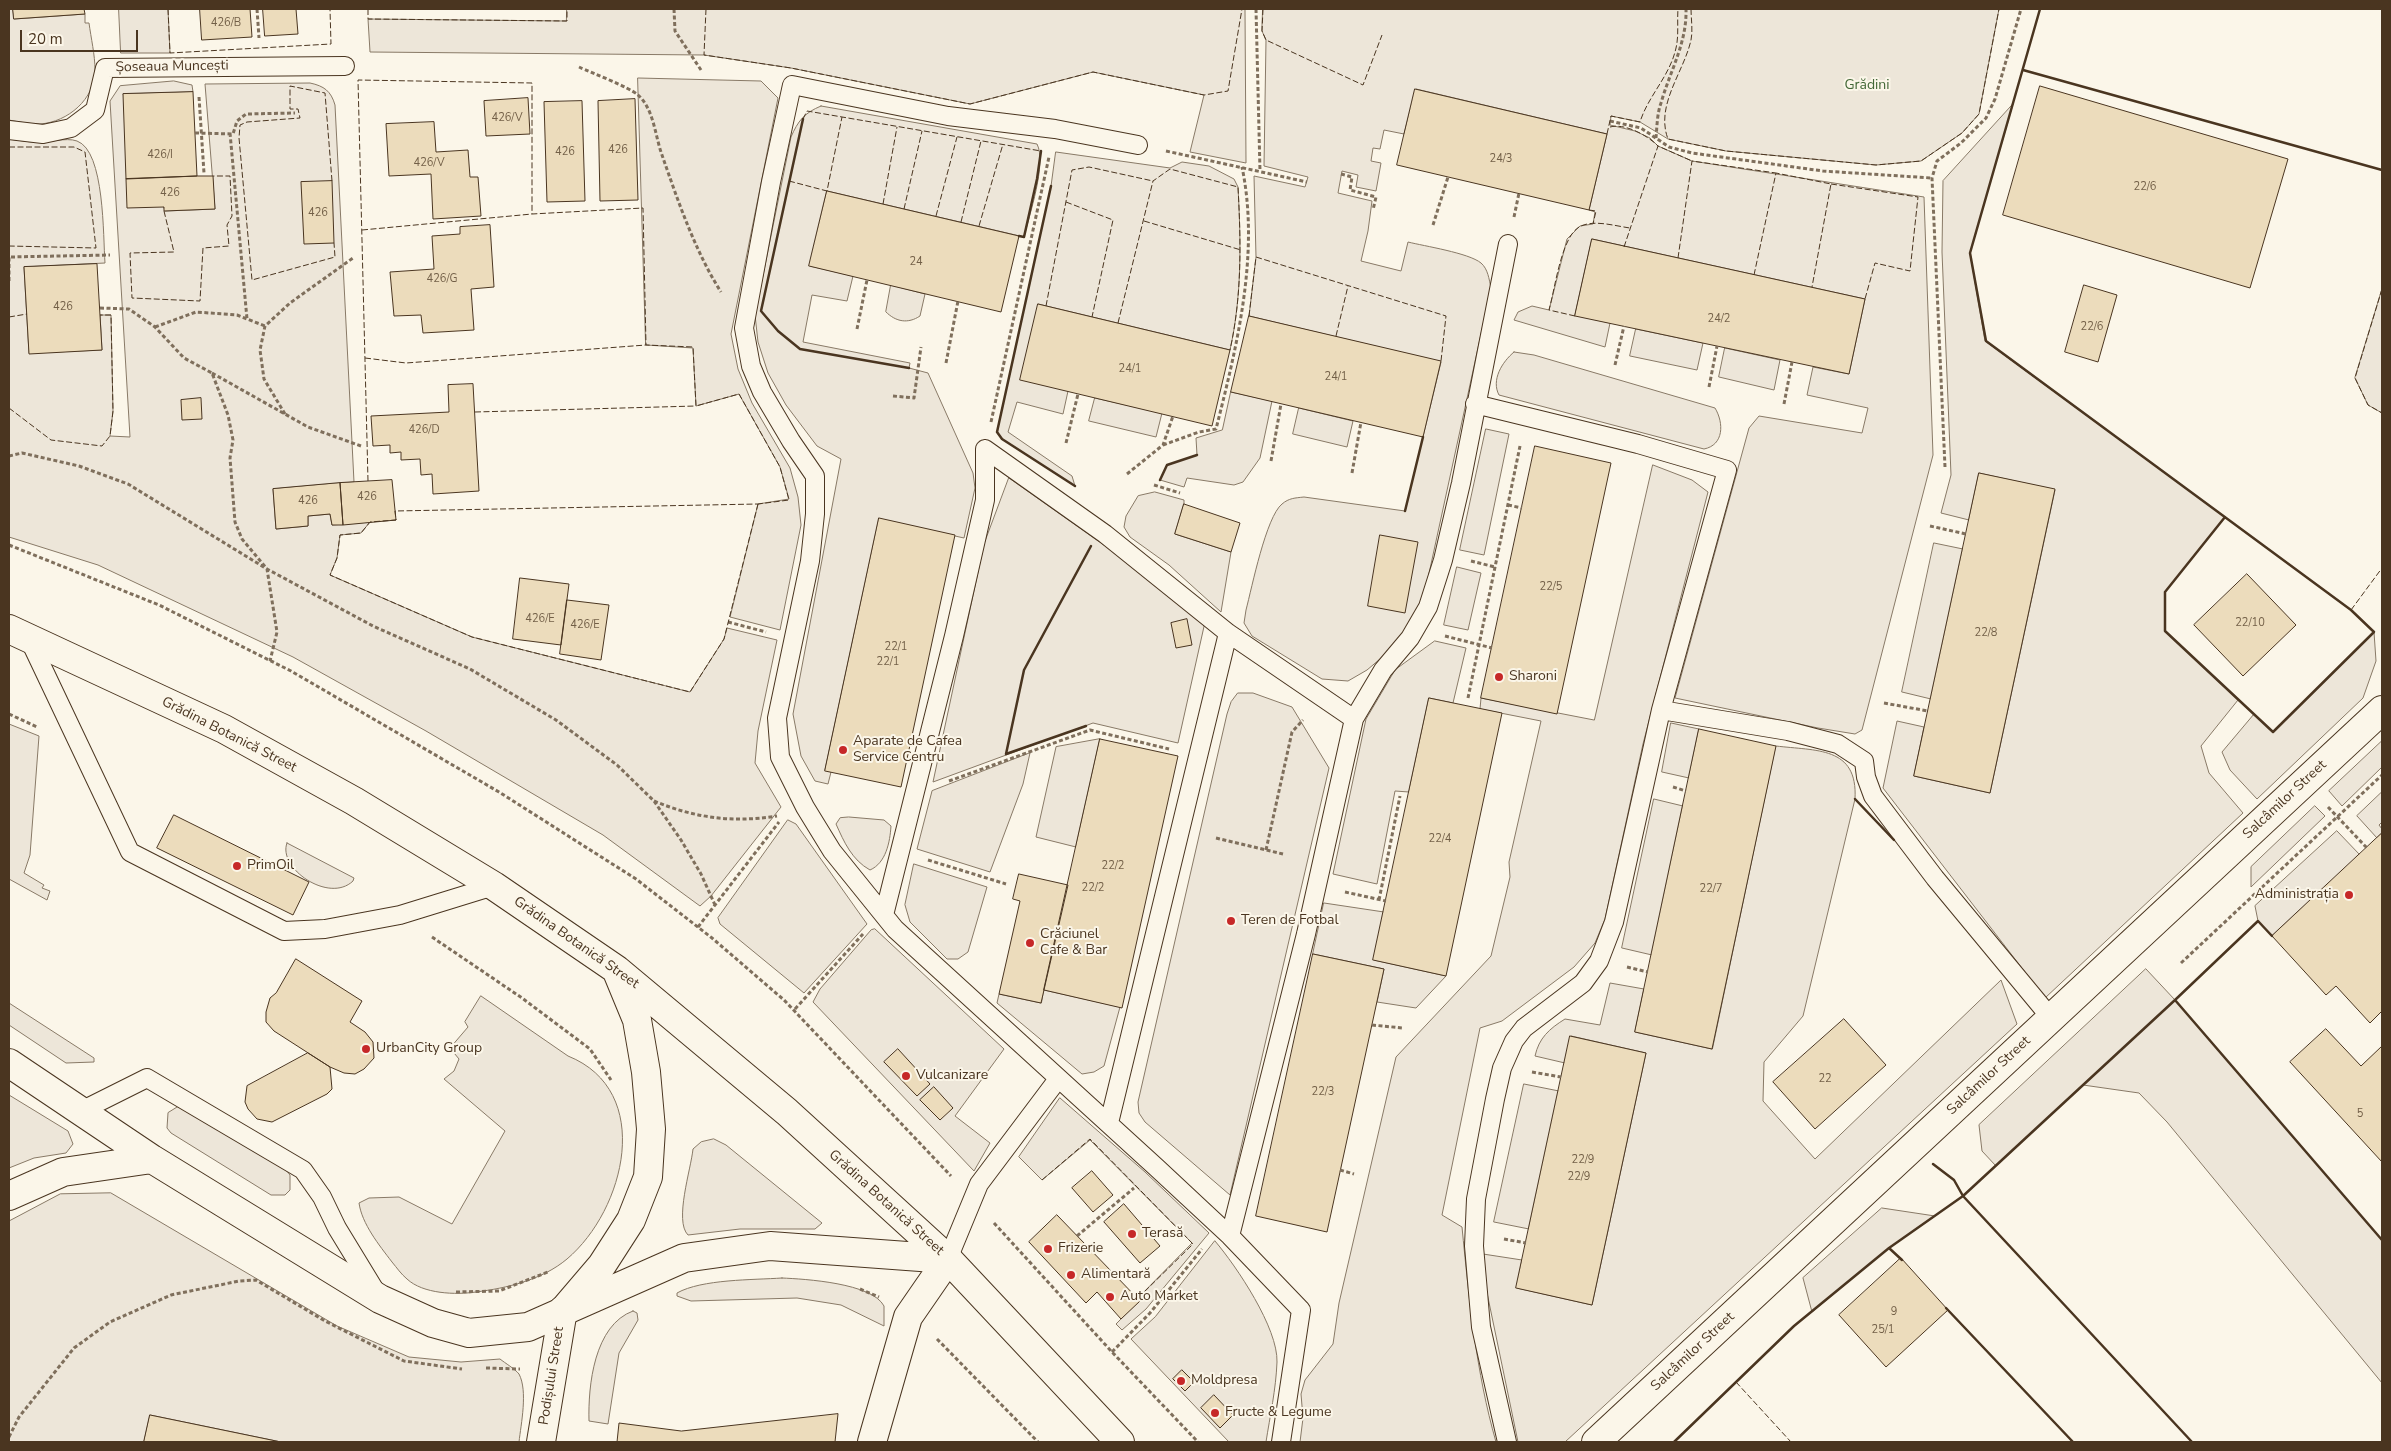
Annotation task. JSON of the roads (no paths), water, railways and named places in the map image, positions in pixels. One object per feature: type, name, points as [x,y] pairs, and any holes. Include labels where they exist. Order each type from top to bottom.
[{"type":"main road","name":"Grădina Botanică Street","points":[[18,633],[224,729],[354,801],[494,886],[617,970],[787,1112],[948,1259],[1120,1442]]},
{"type":"main road","name":"Salcâmilor Street","points":[[1596,1442],[2382,710]]},
{"type":"main road","points":[[563,1310],[602,1265],[631,1220],[648,1177],[650,1129],[646,1072],[637,1020],[617,970]]},
{"type":"main road","points":[[9,1063],[152,1159],[380,1299],[433,1323],[470,1333],[528,1327],[684,1258],[770,1246],[948,1259]]},
{"type":"main road","points":[[9,1196],[63,1172],[152,1159]]},
{"type":"main road","points":[[872,1442],[908,1316],[948,1259]]},
{"type":"main road","name":"Podișului Street","points":[[541,1442],[563,1310]]},
{"type":"lane","name":"Șoseaua Muncești","points":[[9,130],[43,134],[71,128],[95,110],[105,68],[345,66]]},
{"type":"lane","points":[[1138,145],[1055,129],[948,116],[792,85],[771,182],[744,328],[751,366],[762,392],[791,441],[815,476],[815,514],[810,561],[777,718],[780,757],[804,807],[832,851],[895,929],[1157,1168],[1225,1232],[1301,1310],[1281,1442]]},
{"type":"lane","points":[[1225,1232],[1317,886],[1354,719],[1383,670],[1410,638],[1428,607],[1443,560],[1461,484],[1475,404],[1508,244]]},
{"type":"lane","points":[[1475,404],[1727,470],[1661,710],[1614,922],[1600,961],[1583,983],[1524,1028],[1514,1041],[1502,1068],[1476,1199],[1473,1240],[1481,1327],[1507,1442]]},
{"type":"lane","points":[[884,915],[985,500],[985,449],[1105,534],[1228,633],[1354,719]]},
{"type":"lane","points":[[18,633],[130,852],[284,931],[325,929],[400,915],[494,886]]},
{"type":"lane","points":[[1109,1123],[1228,633]]},
{"type":"lane","points":[[1661,710],[1788,731],[1838,744],[1864,761],[1866,777],[1873,796],[1935,878],[2051,1018]]},
{"type":"lane","points":[[81,1112],[147,1078],[303,1170],[322,1197],[337,1228],[380,1299]]},
{"type":"lane","points":[[948,1259],[979,1184],[1058,1079]]},
{"type":"place","name":"Sharoni","points":[[1499,677]]},
{"type":"place","name":"Aparate de Cafea Service Centru","points":[[843,750]]},
{"type":"place","name":"PrimOil","points":[[237,866]]},
{"type":"place","name":"Administrația","points":[[2349,895]]},
{"type":"place","name":"Teren de Fotbal","points":[[1231,921]]},
{"type":"place","name":"Crăciunel Cafe & Bar","points":[[1030,943]]},
{"type":"place","name":"UrbanCity Group","points":[[366,1049]]},
{"type":"place","name":"Vulcanizare","points":[[906,1076]]},
{"type":"place","name":"Terasă","points":[[1132,1234]]},
{"type":"place","name":"Frizerie","points":[[1048,1249]]},
{"type":"place","name":"Alimentară","points":[[1071,1275]]},
{"type":"place","name":"Auto Market","points":[[1110,1297]]},
{"type":"place","name":"Moldpresa","points":[[1181,1381]]},
{"type":"place","name":"Fructe & Legume","points":[[1215,1413]]},
{"type":"park label","name":"Grădini","points":[[1867,86]]}]
